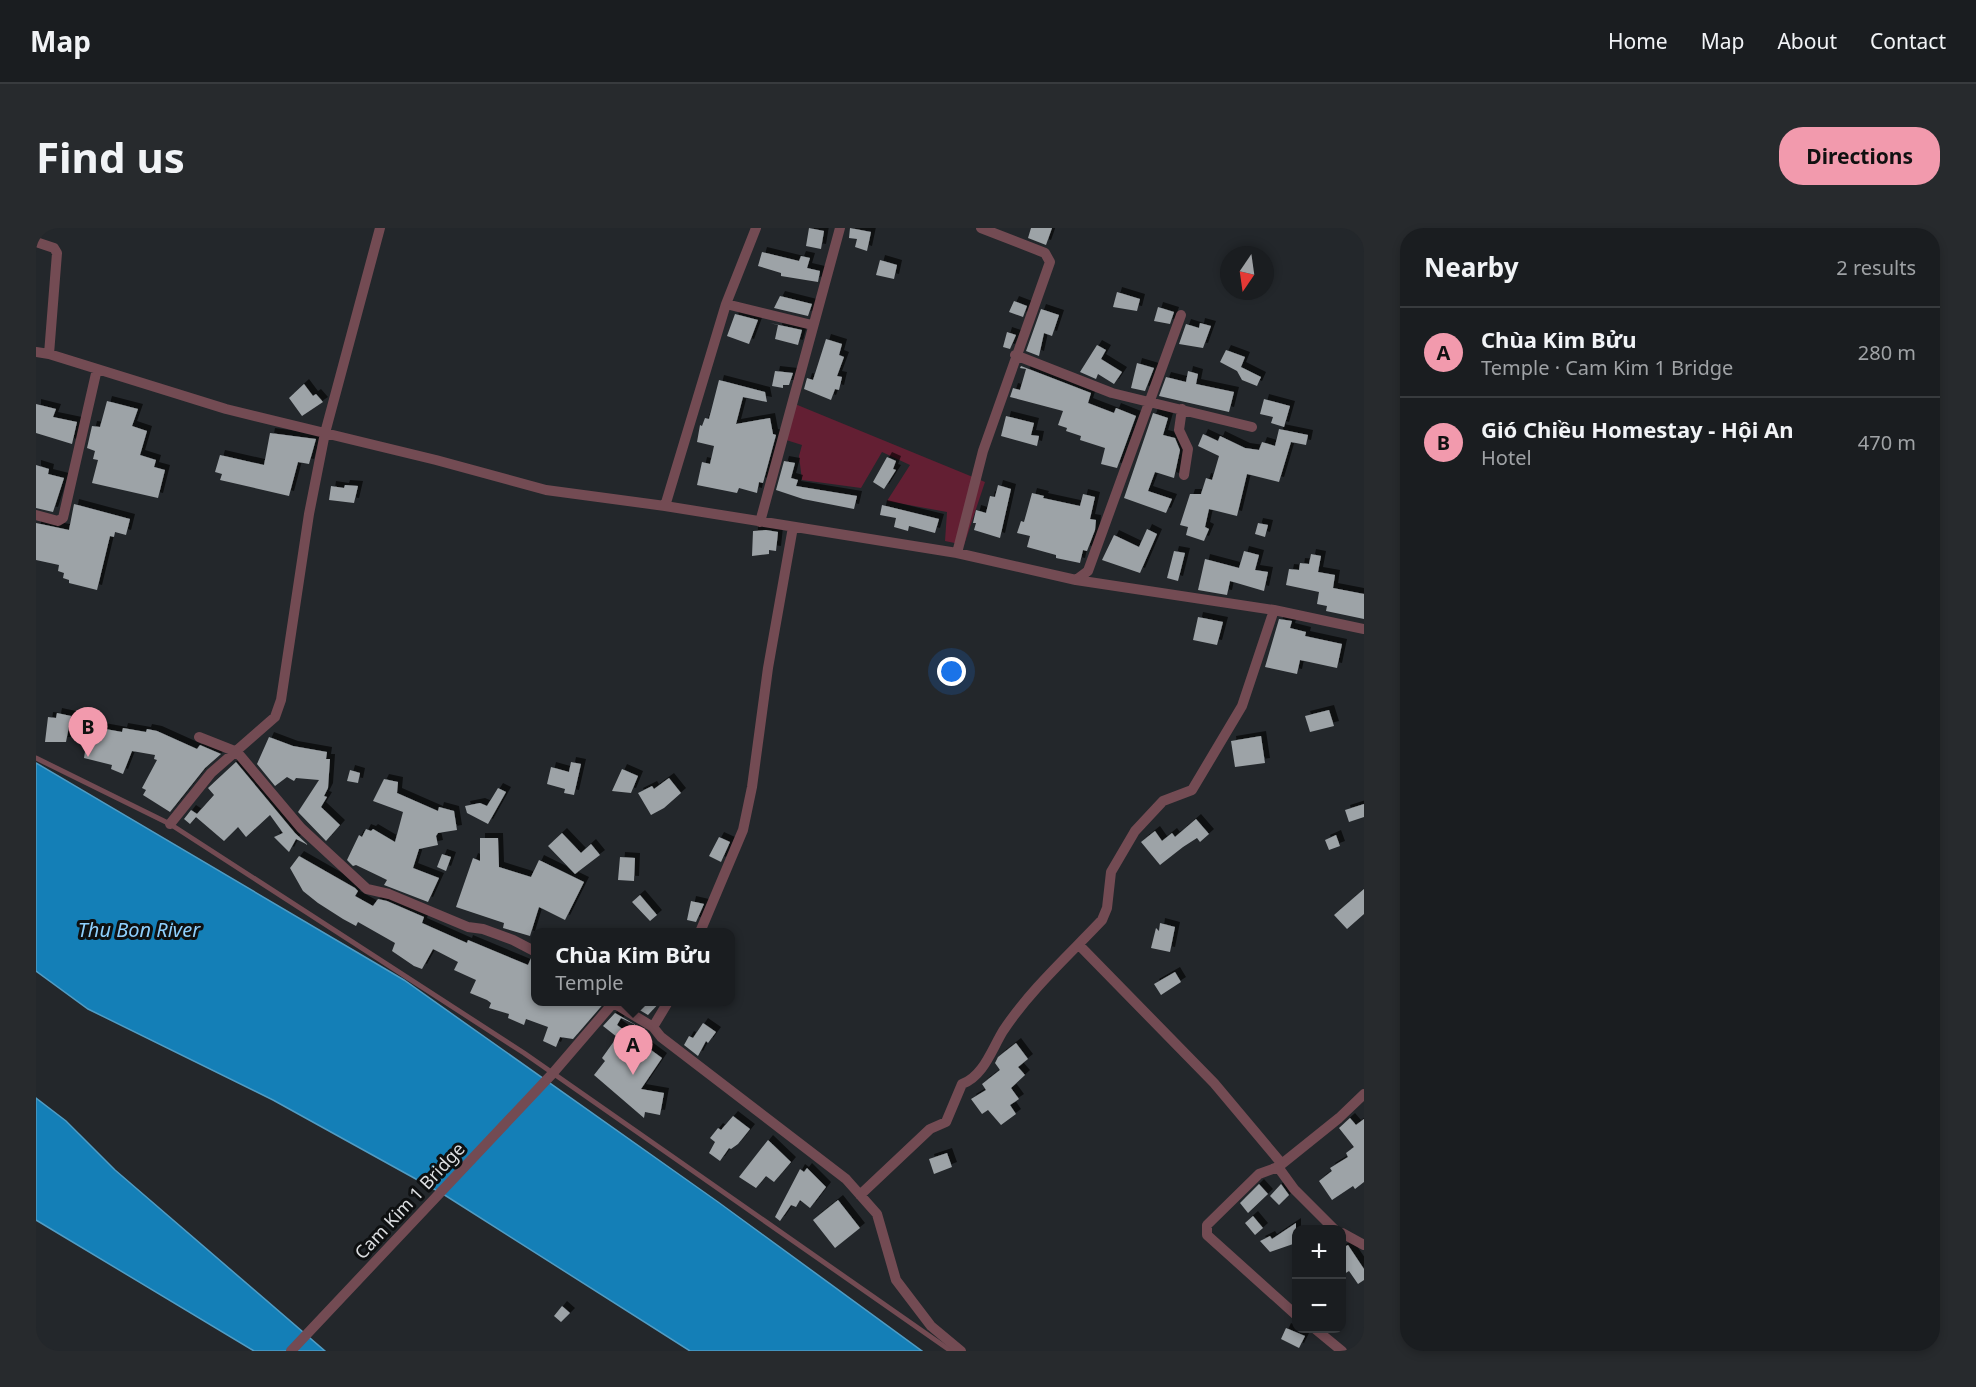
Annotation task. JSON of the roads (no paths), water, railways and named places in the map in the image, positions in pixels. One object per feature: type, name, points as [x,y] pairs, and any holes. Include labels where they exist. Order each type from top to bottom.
[{"type":"street","points":[[170,824],[212,773],[275,717],[281,700],[309,514],[325,433],[380,228]]},
{"type":"street","points":[[665,506],[726,304],[756,228]]},
{"type":"street","points":[[760,522],[840,228]]},
{"type":"street","points":[[957,553],[983,451],[1050,259],[1046,253],[981,228]]},
{"type":"street","points":[[36,242],[54,248],[57,253],[49,354]]},
{"type":"street","points":[[726,304],[812,325]]},
{"type":"street","points":[[1076,580],[1088,571],[1181,315]]},
{"type":"street","points":[[36,352],[49,354],[226,409],[436,460],[546,490],[665,506],[957,553],[1076,580],[1274,610],[1364,629]]},
{"type":"street","points":[[1015,355],[1112,393],[1252,427]]},
{"type":"street","points":[[36,515],[58,521],[63,518],[97,369]]},
{"type":"street","points":[[1182,409],[1179,430],[1188,449],[1184,475]]},
{"type":"street","points":[[702,928],[743,830],[752,787],[768,668],[793,527]]},
{"type":"street","points":[[860,1195],[930,1129],[946,1122],[962,1084],[974,1080],[1005,1029],[1105,914],[1110,872],[1136,831],[1163,801],[1192,790],[1242,706],[1274,610]]},
{"type":"street","points":[[199,737],[237,752],[301,828],[367,889],[389,894],[468,927],[483,929],[513,940],[531,949]]},
{"type":"street","points":[[1079,945],[1214,1083],[1280,1165],[1294,1189],[1330,1225]]},
{"type":"street","name":"Cam Kim 1 Bridge","points":[[291,1351],[553,1073],[610,1006]]},
{"type":"street","points":[[619,1006],[653,1028],[688,1058],[846,1179],[877,1214],[896,1280],[931,1326],[961,1351]]},
{"type":"street","points":[[653,1028],[666,1006]]},
{"type":"street","points":[[1292,1311],[1206,1232],[1209,1221],[1259,1174],[1280,1165],[1340,1118],[1364,1094]]},
{"type":"street","points":[[1346,1236],[1364,1245]]},
{"type":"street","points":[[1319,1333],[1342,1351]]},
{"type":"lane","points":[[36,758],[170,824],[553,1073],[951,1351]]},
{"type":"water","name":"Thu Bon River","points":[[36,763],[404,980],[718,1202],[922,1351],[690,1351],[443,1194],[273,1100],[88,1009],[36,971]]},
{"type":"water","points":[[36,1098],[66,1121],[115,1170],[325,1351],[254,1351],[36,1220]]},
{"type":"place","name":"Gió Chiều Homestay - Hội An","points":[[88,757]]},
{"type":"place","name":"Chùa Kim Bửu","points":[[633,1075]]}]
